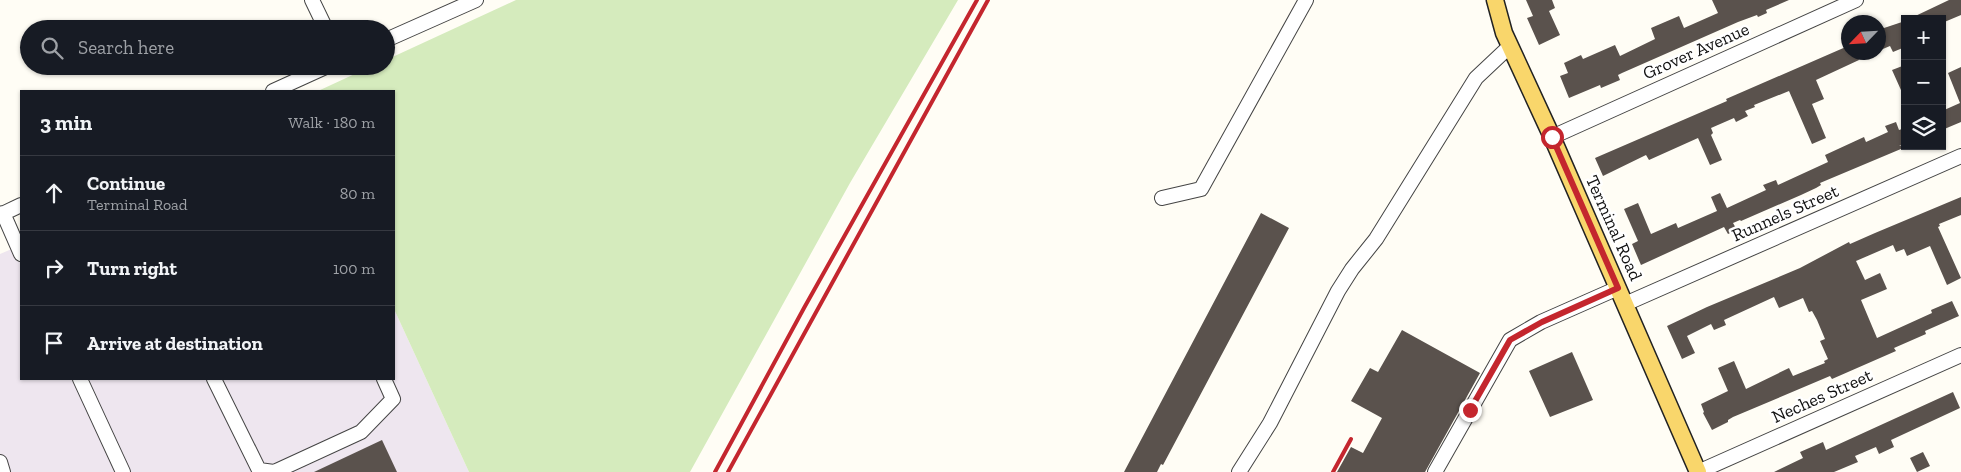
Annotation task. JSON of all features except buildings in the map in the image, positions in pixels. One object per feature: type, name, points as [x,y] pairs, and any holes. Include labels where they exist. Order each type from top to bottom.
[{"type":"main road","name":"Terminal Road","points":[[1495,0],[1504,33],[1552,137],[1698,472]]},
{"type":"street","points":[[312,0],[322,20]]},
{"type":"street","points":[[395,36],[476,0]]},
{"type":"street","points":[[1162,198],[1201,189],[1306,0]]},
{"type":"street","name":"Grover Avenue","points":[[1552,137],[1856,0]]},
{"type":"street","points":[[1239,472],[1270,423],[1338,292],[1352,269],[1376,239],[1476,78],[1510,46]]},
{"type":"street","points":[[275,90],[308,75]]},
{"type":"street","name":"Runnels Street","points":[[1625,304],[1961,156]]},
{"type":"street","points":[[20,205],[1,214],[20,252]]},
{"type":"street","points":[[1434,472],[1510,340],[1542,322],[1618,288]]},
{"type":"street","name":"Neches Street","points":[[1698,472],[1961,355]]},
{"type":"street","points":[[80,380],[123,472]]},
{"type":"street","points":[[214,380],[258,470],[274,472],[361,432],[393,399],[384,380]]},
{"type":"street","points":[[0,462],[4,472]]},
{"type":"shaded area","points":[[20,245],[20,380],[395,380],[395,311],[469,472],[0,472],[0,254]]},
{"type":"green space","points":[[516,0],[958,0],[850,183],[690,472],[469,472],[395,311],[395,90],[320,90],[353,75],[395,75],[395,56]]},
{"type":"railway","points":[[715,472],[804,308],[977,0]]},
{"type":"railway","points":[[728,472],[988,0]]},
{"type":"railway","points":[[1333,472],[1351,439]]},
{"type":"route","points":[[1470,410],[1510,340],[1542,322],[1618,288],[1552,137]]}]
